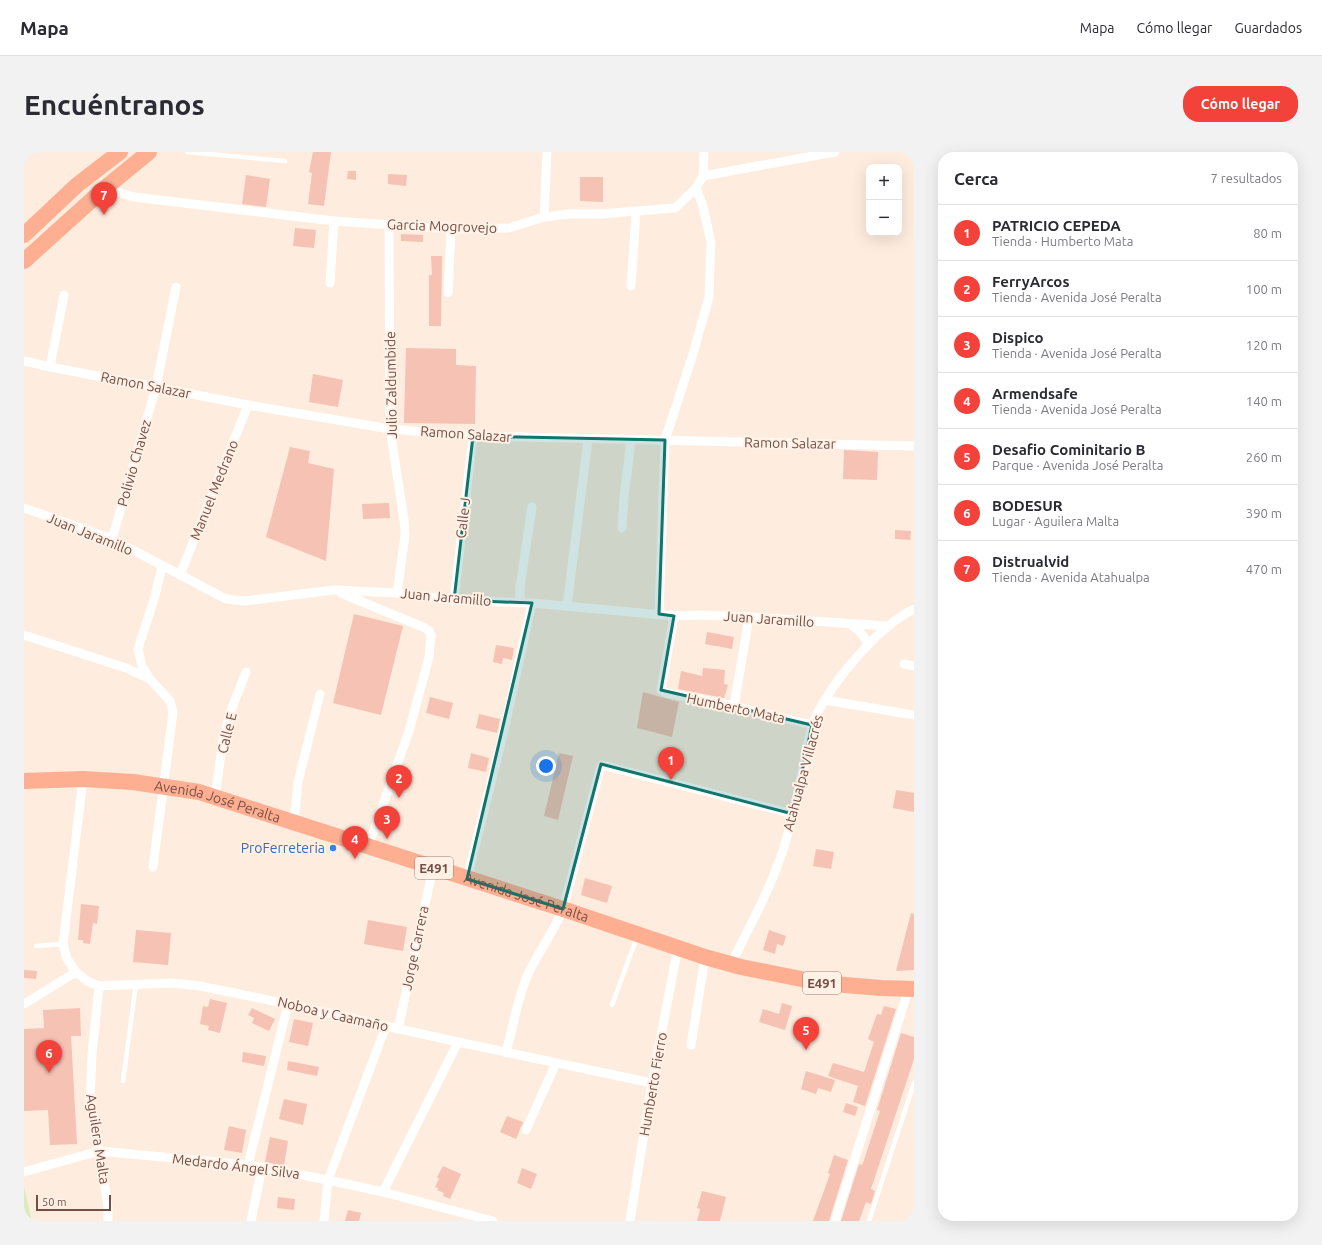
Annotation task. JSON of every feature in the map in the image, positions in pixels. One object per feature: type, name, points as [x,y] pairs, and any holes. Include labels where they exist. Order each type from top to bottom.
[{"type":"highway","points":[[24,235],[77,185],[120,152]]},
{"type":"highway","points":[[24,261],[105,188],[149,152]]},
{"type":"highway","name":"Avenida José Peralta","points":[[24,781],[83,779],[133,782],[199,792],[432,868],[563,908],[705,957],[821,983],[911,989]]},
{"type":"street","points":[[544,217],[547,152]]},
{"type":"street","points":[[704,152],[703,176],[835,152]]},
{"type":"street","name":"Garcia Mogrovejo","points":[[105,188],[134,198],[334,220],[451,229],[509,228],[544,217],[570,214],[636,212],[675,208],[696,188],[703,176]]},
{"type":"street","points":[[660,614],[665,440],[693,354],[709,297],[711,242],[702,203],[696,188]]},
{"type":"street","points":[[631,286],[636,212]]},
{"type":"street","points":[[330,283],[334,220]]},
{"type":"street","name":"Julio Zaldumbide","points":[[389,224],[390,429],[405,535],[396,593]]},
{"type":"street","points":[[448,293],[451,229]]},
{"type":"street","name":"Polivio Chavez","points":[[112,539],[156,387],[176,287]]},
{"type":"street","points":[[50,367],[64,295]]},
{"type":"street","name":"Ramon Salazar","points":[[24,361],[248,405],[390,429],[473,436],[914,446]]},
{"type":"street","name":"Manuel Medrano","points":[[180,575],[248,405]]},
{"type":"street","name":"Calle J","points":[[454,600],[473,436]]},
{"type":"street","points":[[567,606],[588,439]]},
{"type":"street","points":[[622,528],[630,439]]},
{"type":"street","points":[[520,603],[520,587],[532,507]]},
{"type":"street","name":"Juan Jaramillo","points":[[24,508],[112,539],[226,599],[245,602],[334,590],[396,593],[454,600],[567,606],[674,616],[698,615],[749,617],[888,626]]},
{"type":"street","points":[[152,868],[172,712],[170,702],[142,666],[138,649],[155,596],[162,566]]},
{"type":"street","points":[[334,590],[425,628],[431,635],[429,657],[409,731],[368,847]]},
{"type":"street","points":[[467,879],[503,735],[532,604]]},
{"type":"street","name":"Atahualpa Villacrés","points":[[731,964],[763,901],[783,848],[793,814],[812,725],[817,713],[850,664],[888,626],[914,609]]},
{"type":"street","name":"Humberto Mata","points":[[674,616],[661,690],[667,693],[734,706],[812,725]]},
{"type":"street","points":[[734,706],[749,617]]},
{"type":"street","points":[[850,624],[860,632],[870,644]]},
{"type":"street","points":[[24,635],[126,668],[150,678]]},
{"type":"street","points":[[904,664],[914,666]]},
{"type":"street","name":"Calle E","points":[[215,797],[223,740],[230,713],[246,672]]},
{"type":"street","points":[[294,823],[298,782],[320,694]]},
{"type":"street","points":[[825,700],[914,715]]},
{"type":"street","points":[[506,1053],[529,973],[557,924],[563,908],[602,765],[793,814]]},
{"type":"street","points":[[83,779],[63,944],[67,959],[76,972],[87,981],[99,986]]},
{"type":"street","name":"Jorge Carrera","points":[[398,1029],[432,868]]},
{"type":"street","name":"Humberto Fierro","points":[[630,1221],[652,1083],[678,947]]},
{"type":"street","points":[[691,1045],[705,957]]},
{"type":"street","points":[[24,1004],[76,972]]},
{"type":"street","name":"Noboa y Caamaño","points":[[99,986],[171,983],[200,986],[288,1004],[506,1053],[652,1083]]},
{"type":"street","name":"Aguilera Malta","points":[[99,986],[92,1054],[90,1100],[108,1206],[108,1221]]},
{"type":"street","points":[[835,1221],[911,989]]},
{"type":"street","points":[[248,1165],[288,1004]]},
{"type":"street","points":[[324,1221],[328,1180],[386,1026]]},
{"type":"street","points":[[383,1192],[458,1042]]},
{"type":"street","points":[[526,1130],[556,1063]]},
{"type":"street","name":"Medardo Ángel Silva","points":[[24,1172],[99,1151],[248,1165],[383,1192],[493,1221]]},
{"type":"street","points":[[251,1221],[262,1167]]},
{"type":"lane","points":[[187,152],[284,161]]},
{"type":"lane","points":[[612,1005],[638,934]]},
{"type":"lane","points":[[36,946],[63,944]]},
{"type":"lane","points":[[123,1081],[136,984]]},
{"type":"lane","points":[[869,1221],[914,1084]]},
{"type":"highlighted area","points":[[473,436],[665,440],[659,614],[674,616],[661,690],[812,725],[793,814],[601,764],[563,909],[467,879],[532,603],[454,600]]},
{"type":"green space","points":[[24,1187],[32,1221],[24,1221]]},
{"type":"building","points":[[313,152],[331,152],[324,206],[308,204],[312,173],[309,172]]},
{"type":"building","points":[[348,171],[356,171],[356,180],[347,179]]},
{"type":"building","points":[[388,174],[407,175],[406,186],[388,184]]},
{"type":"building","points":[[246,175],[270,179],[266,207],[242,204]]},
{"type":"building","points":[[580,177],[603,177],[603,202],[580,201]]},
{"type":"building","points":[[295,228],[316,230],[314,248],[293,246]]},
{"type":"building","points":[[401,234],[423,235],[423,242],[401,241]]},
{"type":"building","points":[[431,256],[442,256],[441,326],[429,326],[429,275],[432,275]]},
{"type":"building","points":[[406,348],[456,349],[456,365],[476,366],[475,424],[404,423]]},
{"type":"building","points":[[313,374],[343,380],[338,407],[309,402]]},
{"type":"building","points":[[290,447],[310,451],[308,463],[334,469],[326,561],[266,537]]},
{"type":"building","points":[[844,450],[878,452],[877,480],[843,479]]},
{"type":"building","points":[[389,503],[390,518],[363,519],[362,504]]},
{"type":"building","points":[[895,530],[911,531],[910,540],[895,539]]},
{"type":"building","points":[[354,614],[403,626],[381,715],[333,703]]},
{"type":"building","points":[[707,632],[734,637],[732,649],[705,644]]},
{"type":"building","points":[[496,645],[514,648],[512,660],[503,658],[502,664],[493,662]]},
{"type":"building","points":[[703,668],[725,670],[724,684],[728,685],[724,698],[678,689],[681,671],[702,676]]},
{"type":"building","points":[[643,692],[679,702],[672,737],[637,728]]},
{"type":"building","points":[[430,697],[453,703],[449,719],[426,713]]},
{"type":"building","points":[[479,714],[500,719],[497,733],[476,728]]},
{"type":"building","points":[[471,753],[489,758],[486,772],[468,768]]},
{"type":"building","points":[[559,753],[573,756],[558,820],[544,816]]},
{"type":"building","points":[[896,790],[914,793],[914,812],[893,808]]},
{"type":"building","points":[[816,849],[834,852],[831,869],[813,866]]},
{"type":"building","points":[[585,878],[612,886],[607,903],[581,895]]},
{"type":"building","points":[[81,904],[99,906],[97,924],[93,923],[90,944],[83,943],[83,940],[78,940]]},
{"type":"building","points":[[911,913],[914,914],[914,970],[896,971]]},
{"type":"building","points":[[368,920],[407,927],[403,951],[364,944]]},
{"type":"building","points":[[136,930],[171,933],[168,965],[133,962]]},
{"type":"building","points":[[769,930],[786,936],[783,946],[777,944],[775,954],[763,950]]},
{"type":"building","points":[[24,970],[37,971],[36,979],[24,978]]},
{"type":"building","points":[[210,999],[227,1003],[220,1033],[208,1030],[209,1026],[200,1024],[203,1006],[208,1007]]},
{"type":"building","points":[[782,1003],[792,1006],[785,1030],[759,1022],[763,1009],[779,1014]]},
{"type":"building","points":[[884,1006],[896,1009],[865,1106],[853,1102],[858,1086],[828,1076],[833,1063],[864,1072],[874,1042],[868,1039],[877,1014],[881,1015]]},
{"type":"building","points":[[80,1008],[81,1036],[71,1036],[77,1144],[50,1145],[48,1110],[24,1111],[24,1029],[44,1028],[43,1010]]},
{"type":"building","points":[[252,1008],[275,1019],[269,1031],[252,1023],[254,1018],[248,1015]]},
{"type":"building","points":[[294,1019],[313,1023],[308,1046],[289,1042]]},
{"type":"building","points":[[901,1033],[914,1037],[914,1059],[871,1189],[875,1191],[871,1204],[866,1202],[859,1221],[841,1221],[859,1164],[862,1165],[863,1163],[880,1111],[877,1110]]},
{"type":"building","points":[[243,1052],[266,1056],[264,1066],[242,1062]]},
{"type":"building","points":[[288,1061],[319,1067],[317,1076],[287,1070]]},
{"type":"building","points":[[806,1071],[835,1080],[831,1092],[818,1088],[816,1094],[801,1089]]},
{"type":"building","points":[[284,1099],[307,1104],[303,1125],[279,1119]]},
{"type":"building","points":[[846,1103],[858,1107],[855,1116],[843,1112]]},
{"type":"building","points":[[507,1116],[523,1122],[516,1139],[500,1132]]},
{"type":"building","points":[[229,1126],[246,1130],[242,1153],[224,1150]]},
{"type":"building","points":[[270,1137],[288,1141],[284,1166],[265,1162]]},
{"type":"building","points":[[834,1155],[848,1160],[829,1221],[813,1221],[830,1174],[828,1173]]},
{"type":"building","points":[[443,1166],[461,1174],[450,1199],[443,1196],[444,1193],[437,1190],[438,1188],[435,1187],[439,1179],[437,1177]]},
{"type":"building","points":[[522,1168],[537,1174],[531,1189],[517,1183]]},
{"type":"building","points":[[702,1191],[726,1197],[720,1221],[697,1221],[700,1209],[697,1208]]},
{"type":"building","points":[[278,1197],[295,1199],[294,1210],[277,1208]]},
{"type":"building","points":[[348,1210],[361,1213],[359,1221],[345,1221]]},
{"type":"place","name":"Distrualvid","points":[[104,215]]},
{"type":"place","name":"PATRICIO CEPEDA","points":[[671,780]]},
{"type":"place","name":"FerryArcos","points":[[399,798]]},
{"type":"place","name":"Dispico","points":[[387,839]]},
{"type":"place","name":"ProFerreteria","points":[[333,848]]},
{"type":"place","name":"Armendsafe","points":[[355,859]]},
{"type":"place","name":"Desafio Cominitario B","points":[[806,1050]]},
{"type":"place","name":"BODESUR","points":[[49,1073]]}]
